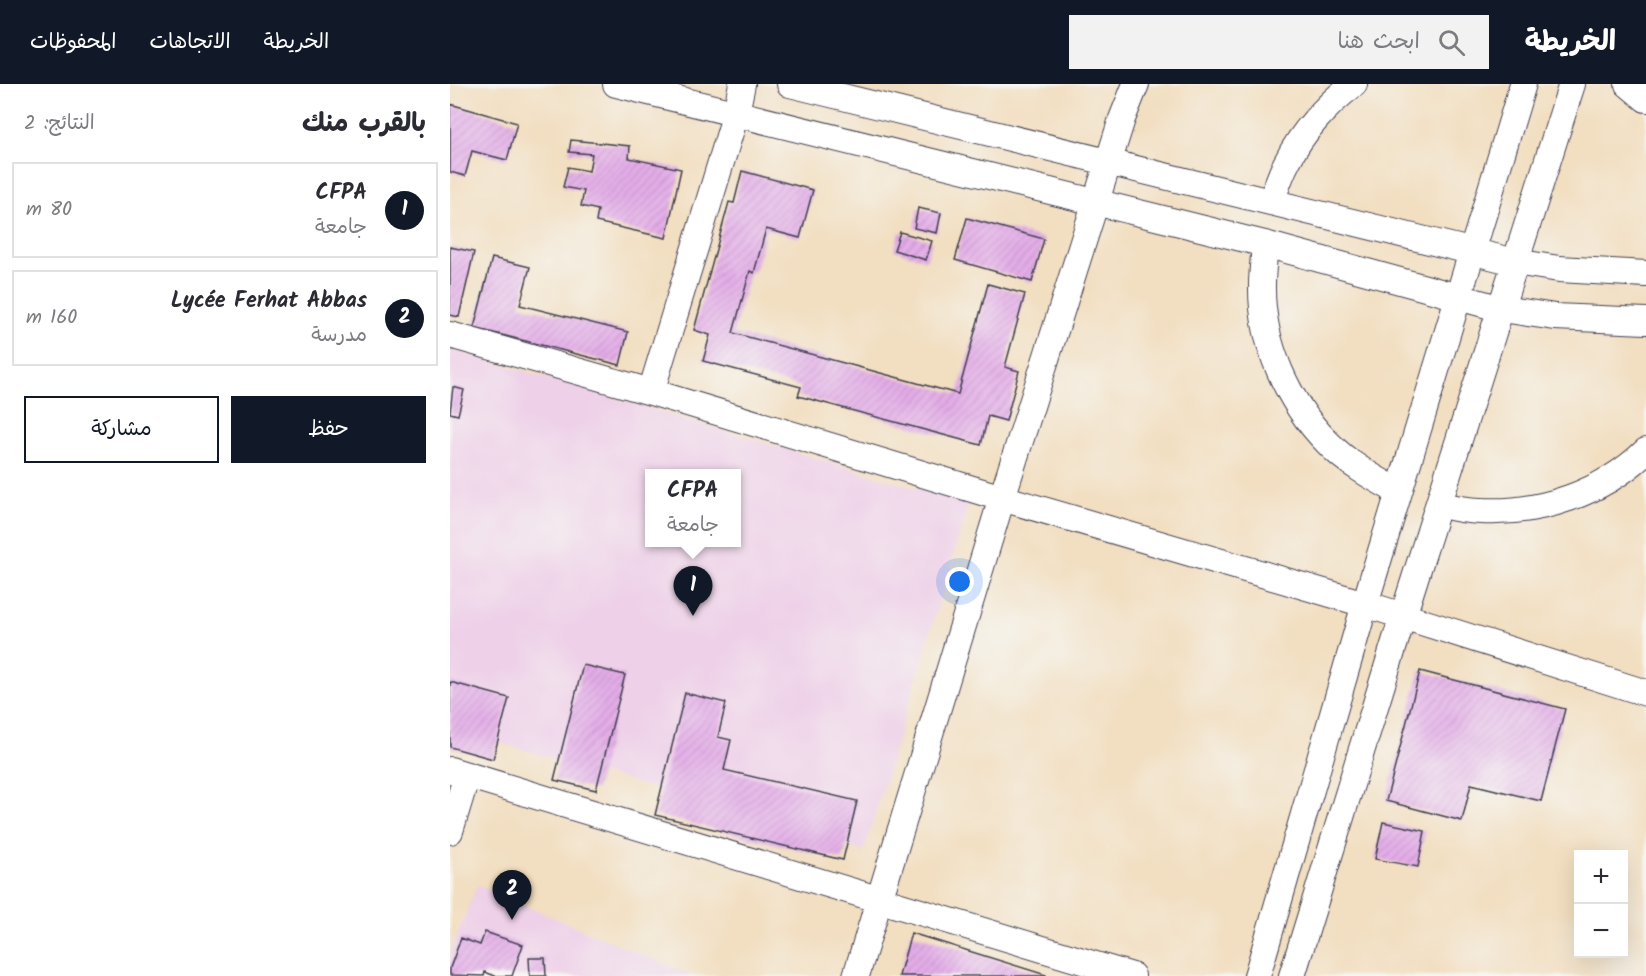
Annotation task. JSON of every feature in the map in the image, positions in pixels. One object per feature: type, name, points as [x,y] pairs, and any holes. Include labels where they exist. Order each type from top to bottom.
[{"type":"street","points":[[616,84],[1265,244],[1502,309],[1555,317],[1646,321]]},
{"type":"street","points":[[651,392],[736,113],[742,84]]},
{"type":"street","points":[[790,84],[1515,262],[1559,270],[1646,274]]},
{"type":"street","points":[[856,976],[1002,498],[1122,119],[1136,84]]},
{"type":"street","points":[[1271,202],[1287,162],[1310,126],[1338,95],[1354,84]]},
{"type":"street","points":[[1257,976],[1456,297],[1523,84]]},
{"type":"street","points":[[1292,976],[1403,616],[1572,84]]},
{"type":"street","points":[[1628,84],[1646,99]]},
{"type":"street","points":[[1265,244],[1262,287],[1267,331],[1280,372],[1300,410],[1328,444],[1362,471],[1399,492]]},
{"type":"street","points":[[450,335],[651,392],[1365,604],[1646,693]]},
{"type":"street","points":[[1439,505],[1480,511],[1521,510],[1561,501],[1599,485],[1634,463],[1646,451]]},
{"type":"street","points":[[450,831],[458,773],[1132,976]]},
{"type":"shaded area","points":[[450,349],[969,504],[864,851],[450,728]]},
{"type":"shaded area","points":[[477,885],[693,976],[450,976],[450,954]]},
{"type":"building","points":[[450,104],[517,123],[507,160],[472,151],[465,176],[450,172]]},
{"type":"building","points":[[571,140],[630,146],[629,158],[681,169],[666,238],[596,222],[598,210],[581,206],[584,191],[563,187],[568,167],[589,171],[592,154],[569,152]]},
{"type":"building","points":[[742,171],[813,190],[800,238],[766,229],[754,273],[750,271],[733,333],[958,394],[988,284],[1025,294],[1005,367],[1019,371],[1006,421],[988,416],[981,445],[798,396],[801,387],[703,361],[710,335],[694,330],[729,202],[734,203]]},
{"type":"building","points":[[918,208],[941,213],[937,233],[914,228]]},
{"type":"building","points":[[967,218],[1044,239],[1032,282],[955,260]]},
{"type":"building","points":[[900,232],[932,241],[926,260],[894,250]]},
{"type":"building","points":[[450,247],[474,252],[459,317],[450,315]]},
{"type":"building","points":[[492,258],[530,267],[520,305],[628,332],[620,365],[474,328]]},
{"type":"building","points":[[453,387],[464,390],[458,415],[450,413]]},
{"type":"building","points":[[583,665],[625,675],[596,790],[554,780]]},
{"type":"building","points":[[1420,671],[1565,709],[1541,801],[1471,784],[1462,821],[1386,801]]},
{"type":"building","points":[[450,682],[509,698],[493,759],[450,747]]},
{"type":"building","points":[[685,693],[726,703],[718,737],[731,740],[724,770],[857,801],[843,860],[655,815]]},
{"type":"building","points":[[1383,822],[1425,831],[1418,867],[1375,859]]},
{"type":"building","points":[[485,932],[523,945],[512,976],[495,976],[485,972],[484,976],[450,975],[450,968],[461,938],[480,945]]},
{"type":"building","points":[[911,933],[1046,975],[1046,976],[899,976]]},
{"type":"building","points":[[529,958],[545,958],[546,976],[530,976]]},
{"type":"place","name":"CFPA","points":[[693,616]]},
{"type":"place","name":"Lycée Ferhat Abbas","points":[[512,920]]}]
